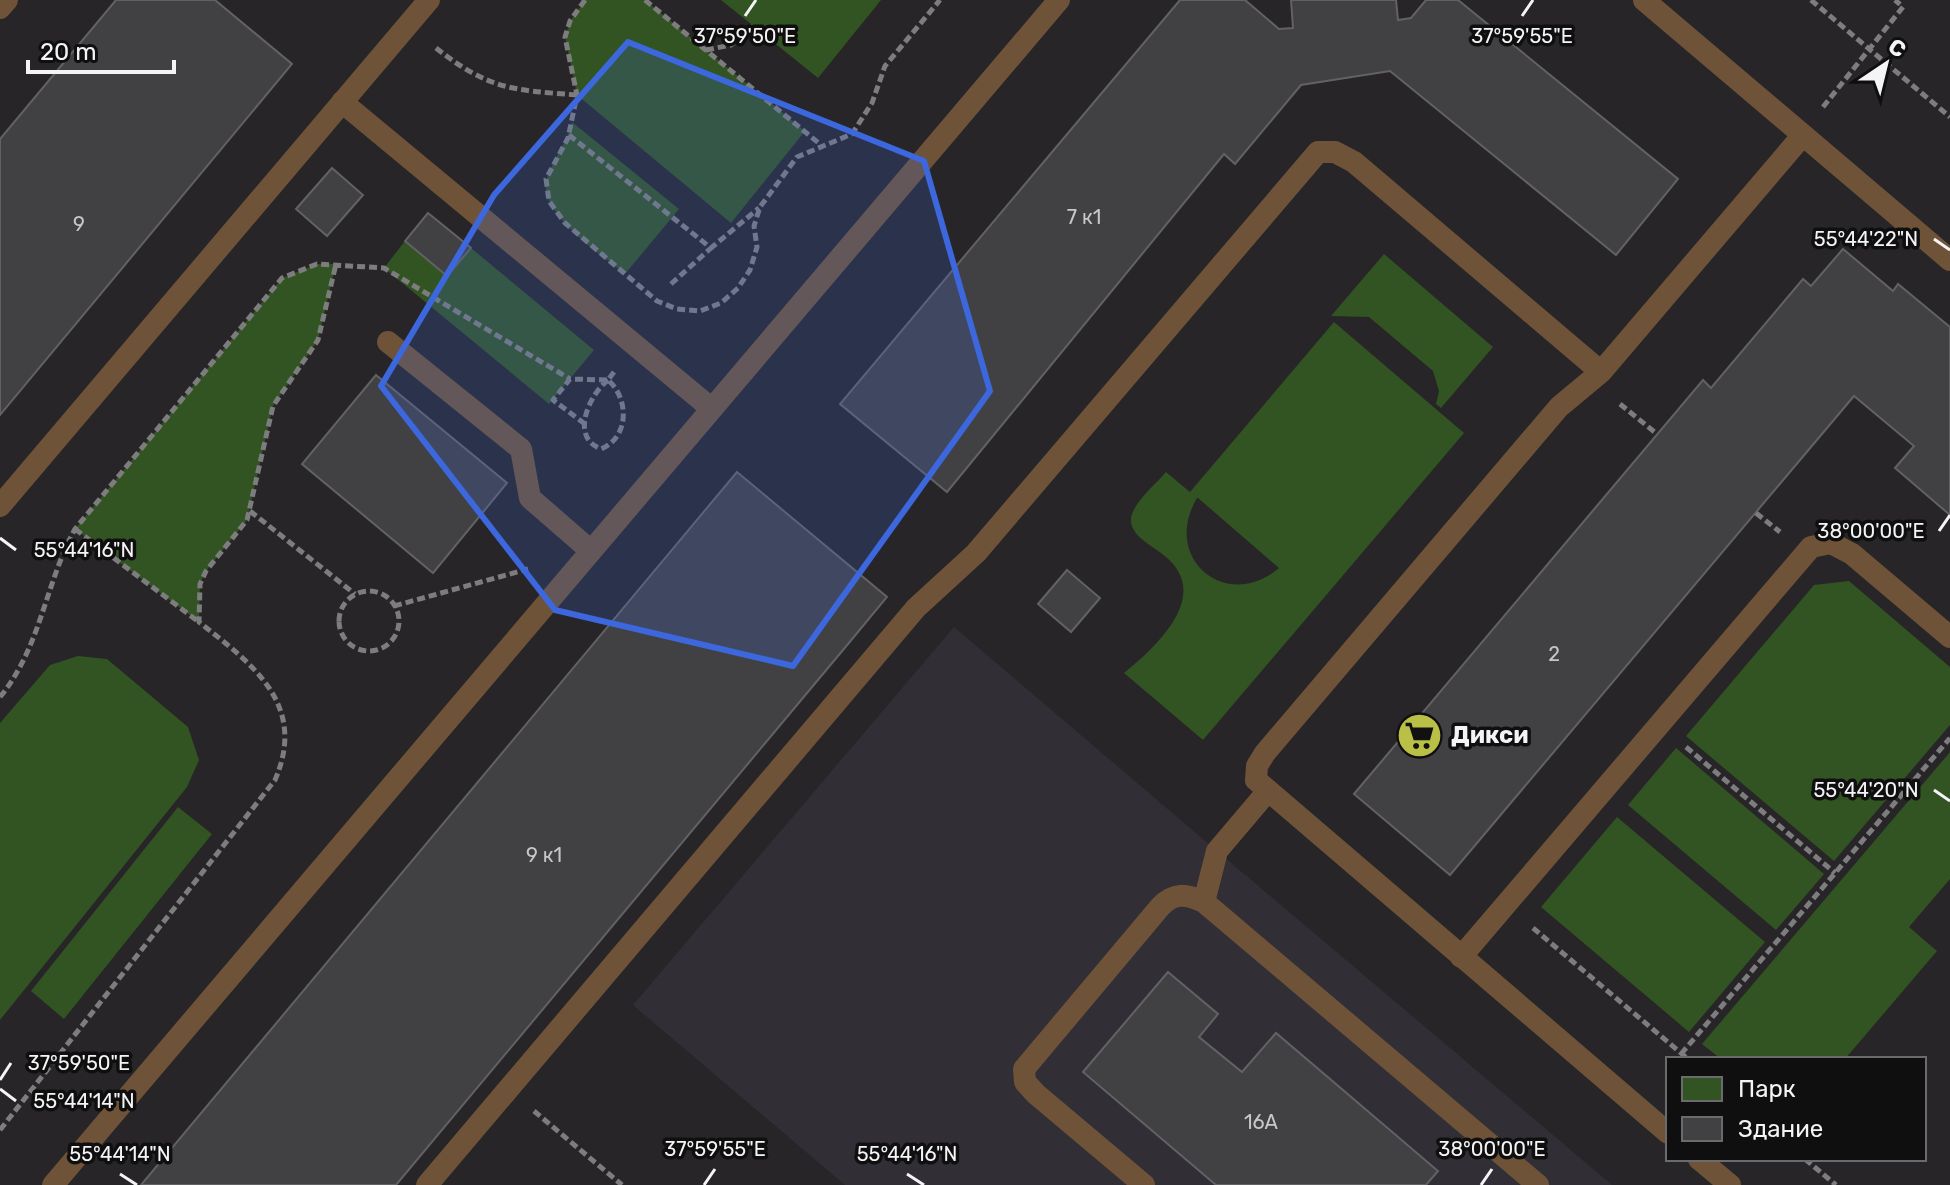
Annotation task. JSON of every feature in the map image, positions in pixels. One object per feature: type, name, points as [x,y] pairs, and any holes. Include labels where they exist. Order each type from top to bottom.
[{"type":"lane","points":[[0,8],[7,0]]},
{"type":"lane","points":[[53,1185],[1059,0]]},
{"type":"lane","points":[[1644,0],[1950,260]]},
{"type":"lane","points":[[0,506],[342,102],[415,9]]},
{"type":"lane","points":[[342,102],[712,409]]},
{"type":"lane","points":[[1666,1131],[1267,792],[1256,780],[1257,766],[1559,407],[1596,376],[1803,135]]},
{"type":"lane","points":[[427,1185],[916,608],[976,553],[1318,152],[1335,152],[1354,162],[1596,376]]},
{"type":"lane","points":[[388,342],[521,449],[530,498],[591,551]]},
{"type":"lane","points":[[1461,957],[1811,547],[1831,543],[1852,554],[1950,637]]},
{"type":"lane","points":[[1204,902],[1217,851],[1267,792]]},
{"type":"lane","points":[[1144,1185],[1036,1094],[1025,1082],[1024,1069],[1170,897],[1187,895],[1204,902],[1538,1185]]},
{"type":"lane","points":[[1701,1161],[1730,1185]]},
{"type":"path","points":[[585,0],[570,21],[565,37],[577,95],[569,135],[546,179],[545,190],[555,212],[657,301],[677,309],[700,311],[721,303],[738,288],[750,270],[757,247],[754,226],[760,207]]},
{"type":"path","points":[[645,0],[821,145]]},
{"type":"path","points":[[671,284],[760,207],[797,157],[852,134],[872,103],[885,66],[940,0]]},
{"type":"path","points":[[1811,0],[1950,117]]},
{"type":"path","points":[[1803,135],[1903,7],[1895,0]]},
{"type":"path","points":[[415,9],[480,79],[518,90],[577,95]]},
{"type":"path","points":[[706,50],[731,45],[753,26]]},
{"type":"path","points":[[569,135],[711,248]]},
{"type":"path","points":[[0,697],[32,645],[65,549],[75,529],[282,278],[298,269],[336,264],[384,268],[570,379],[608,380]]},
{"type":"path","points":[[199,622],[200,584],[206,571],[237,537],[250,511],[273,406],[318,340],[336,264]]},
{"type":"path","points":[[608,380],[623,400],[624,416],[618,433],[601,449],[591,443],[585,424],[591,396],[608,380],[634,345]]},
{"type":"path","points":[[1596,376],[1657,434]]},
{"type":"path","points":[[570,379],[553,400],[585,424]]},
{"type":"path","points":[[250,511],[355,594]]},
{"type":"path","points":[[0,1130],[275,780],[287,743],[284,721],[266,682],[252,664],[75,529]]},
{"type":"path","points":[[394,606],[531,568]]},
{"type":"path","points":[[378,592],[394,606],[399,621],[393,639],[376,651],[351,646],[339,629],[342,607],[355,594],[378,592]]},
{"type":"path","points":[[1659,724],[1835,873]]},
{"type":"path","points":[[1681,1054],[1950,738]]},
{"type":"path","points":[[1506,905],[1685,1057]]},
{"type":"path","points":[[509,1089],[622,1185]]},
{"type":"path","points":[[1807,1161],[1836,1185]]},
{"type":"highlighted area","points":[[628,42],[924,161],[990,391],[793,666],[555,610],[381,386],[494,195]]},
{"type":"shaded area","points":[[954,627],[1612,1185],[845,1185],[633,1005]]},
{"type":"green space","points":[[585,0],[645,0],[805,131],[731,223],[577,95],[565,37],[570,21]]},
{"type":"green space","points":[[721,0],[881,0],[818,78]]},
{"type":"green space","points":[[572,122],[679,209],[625,274],[573,232],[551,204],[546,191],[547,178]]},
{"type":"green space","points":[[405,241],[447,276],[471,248],[594,350],[549,404],[384,268]]},
{"type":"green space","points":[[1384,254],[1493,347],[1441,408],[1436,404],[1439,391],[1433,371],[1369,317],[1331,316]]},
{"type":"green space","points":[[317,264],[336,264],[318,340],[273,406],[247,520],[206,571],[200,584],[199,622],[75,529],[282,278]]},
{"type":"green space","points":[[1334,322],[1464,433],[1203,740],[1124,673],[1151,649],[1174,620],[1181,604],[1183,588],[1179,572],[1136,533],[1131,522],[1134,509],[1166,472],[1190,492]],"holes":[[[1198,498],[1279,568],[1259,580],[1239,584],[1220,581],[1205,572],[1193,558],[1187,541],[1188,520]]]},
{"type":"green space","points":[[1849,581],[1950,667],[1950,725],[1834,861],[1686,736],[1814,585]]},
{"type":"green space","points":[[78,656],[107,659],[188,727],[199,760],[187,787],[0,1020],[0,723],[50,665]]},
{"type":"green space","points":[[1676,748],[1824,874],[1776,930],[1628,805]]},
{"type":"green space","points":[[1950,752],[1950,879],[1909,927],[1937,951],[1847,1057],[1718,1057],[1702,1044]]},
{"type":"green space","points":[[178,807],[212,834],[64,1019],[31,991]]},
{"type":"green space","points":[[1617,817],[1765,942],[1689,1032],[1541,907]]},
{"type":"building","points":[[116,0],[215,0],[292,64],[0,415],[0,139]]},
{"type":"building","points":[[1180,0],[1245,0],[1279,29],[1293,28],[1291,0],[1396,0],[1398,20],[1411,18],[1426,0],[1458,0],[1678,179],[1616,255],[1390,71],[1301,85],[1235,164],[1224,154],[947,492],[840,404]]},
{"type":"building","points":[[332,168],[363,195],[327,236],[296,209]]},
{"type":"building","points":[[428,213],[471,248],[447,276],[405,241]]},
{"type":"building","points":[[1843,249],[1893,291],[1898,284],[1950,327],[1950,515],[1895,468],[1914,446],[1854,396],[1450,875],[1354,794],[1703,380],[1711,388],[1803,279],[1811,286]]},
{"type":"building","points":[[376,375],[507,483],[433,573],[302,464]]},
{"type":"building","points":[[737,472],[887,597],[396,1185],[141,1185]]},
{"type":"building","points":[[1067,570],[1100,598],[1071,632],[1038,604]]},
{"type":"building","points":[[1168,972],[1218,1014],[1199,1037],[1242,1072],[1276,1033],[1438,1171],[1426,1185],[1216,1185],[1083,1072]]},
{"type":"place","name":"Дикси","points":[[1420,735]]}]
